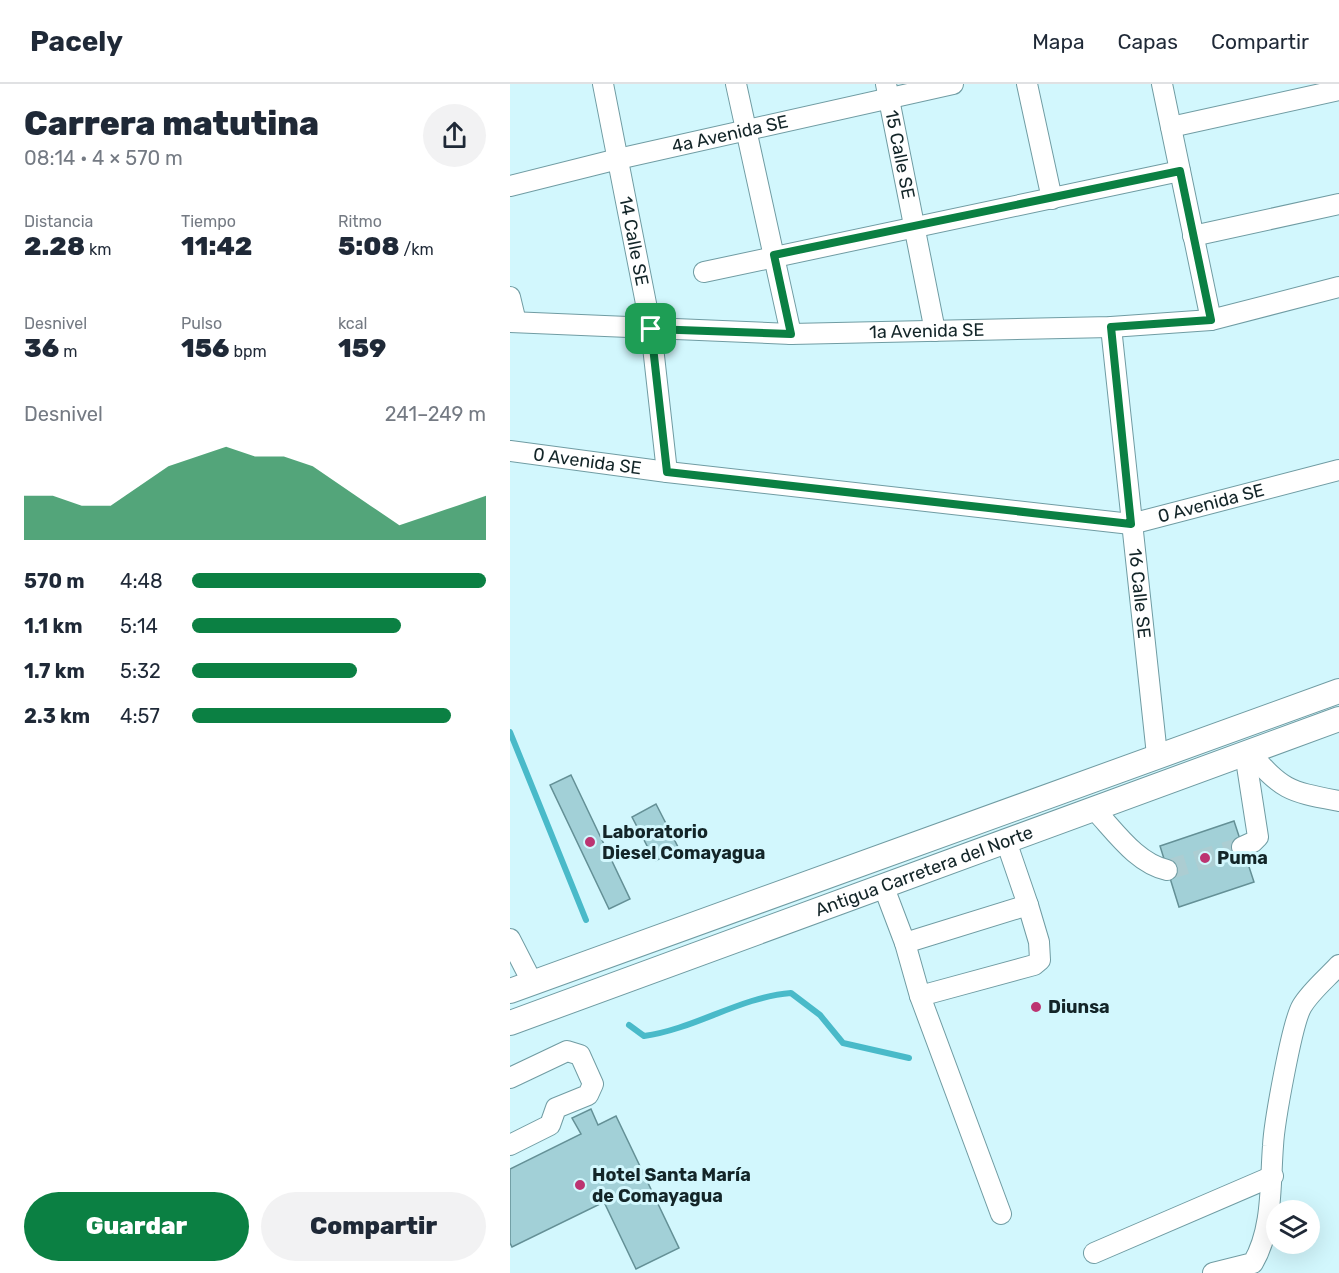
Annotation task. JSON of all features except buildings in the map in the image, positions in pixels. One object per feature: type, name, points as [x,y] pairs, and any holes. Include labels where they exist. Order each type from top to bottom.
[{"type":"main road","name":"Antigua Carretera del Norte","points":[[521,986],[1339,691]]},
{"type":"main road","name":"Antigua Carretera del Norte","points":[[510,1023],[1339,719]]},
{"type":"street","name":"14 Calle SE","points":[[603,84],[651,329],[667,472]]},
{"type":"street","points":[[736,84],[791,334]]},
{"type":"street","name":"4a Avenida SE","points":[[510,186],[618,159],[747,132],[888,91],[953,84]]},
{"type":"street","points":[[1026,84],[1052,199]]},
{"type":"street","points":[[1162,84],[1211,320]]},
{"type":"street","points":[[1171,127],[1339,90]]},
{"type":"street","name":"15 Calle SE","points":[[888,91],[935,331]]},
{"type":"street","points":[[704,272],[774,255],[915,228],[1180,171]]},
{"type":"street","points":[[1194,236],[1339,204]]},
{"type":"street","name":"1a Avenida SE","points":[[513,322],[791,334],[1111,327],[1211,320],[1339,287]]},
{"type":"street","points":[[510,297],[513,322]]},
{"type":"street","name":"16 Calle SE","points":[[1111,327],[1157,755]]},
{"type":"street","name":"0 Avenida SE","points":[[510,450],[667,472],[1131,524],[1339,470]]},
{"type":"street","points":[[1247,752],[1276,782],[1287,789],[1339,801]]},
{"type":"street","points":[[1242,847],[1254,842],[1258,837],[1247,752]]},
{"type":"street","points":[[1093,808],[1138,855],[1154,867],[1167,870]]},
{"type":"street","points":[[920,996],[1034,965],[1040,960],[1040,942],[1006,841]]},
{"type":"street","points":[[883,885],[905,943],[920,996],[1001,1214]]},
{"type":"street","points":[[905,943],[1028,905]]},
{"type":"street","points":[[510,939],[521,986]]},
{"type":"street","points":[[1213,1273],[1253,1263],[1261,1250],[1273,1176],[1273,1145],[1296,1018],[1311,994],[1339,965]]},
{"type":"street","points":[[510,1078],[567,1051],[580,1055],[592,1084],[588,1095],[556,1108],[550,1125],[510,1145]]},
{"type":"street","points":[[1094,1253],[1273,1176]]},
{"type":"waterway","points":[[510,732],[586,920]]},
{"type":"waterway","points":[[629,1025],[644,1036],[681,1027],[754,1000],[791,993],[820,1015],[843,1043],[909,1058]]},
{"type":"tunnel","points":[[1167,870],[1242,847]]},
{"type":"place","name":"Laboratorio Diesel Comayagua","points":[[590,842]]},
{"type":"place","name":"Puma","points":[[1205,858]]},
{"type":"place","name":"Diunsa","points":[[1036,1007]]},
{"type":"place","name":"Hotel Santa María de Comayagua","points":[[580,1185]]},
{"type":"route","points":[[1180,171],[1211,320],[1111,327],[1131,524],[667,472],[651,329],[791,334],[774,255],[915,228],[1180,171]]}]
